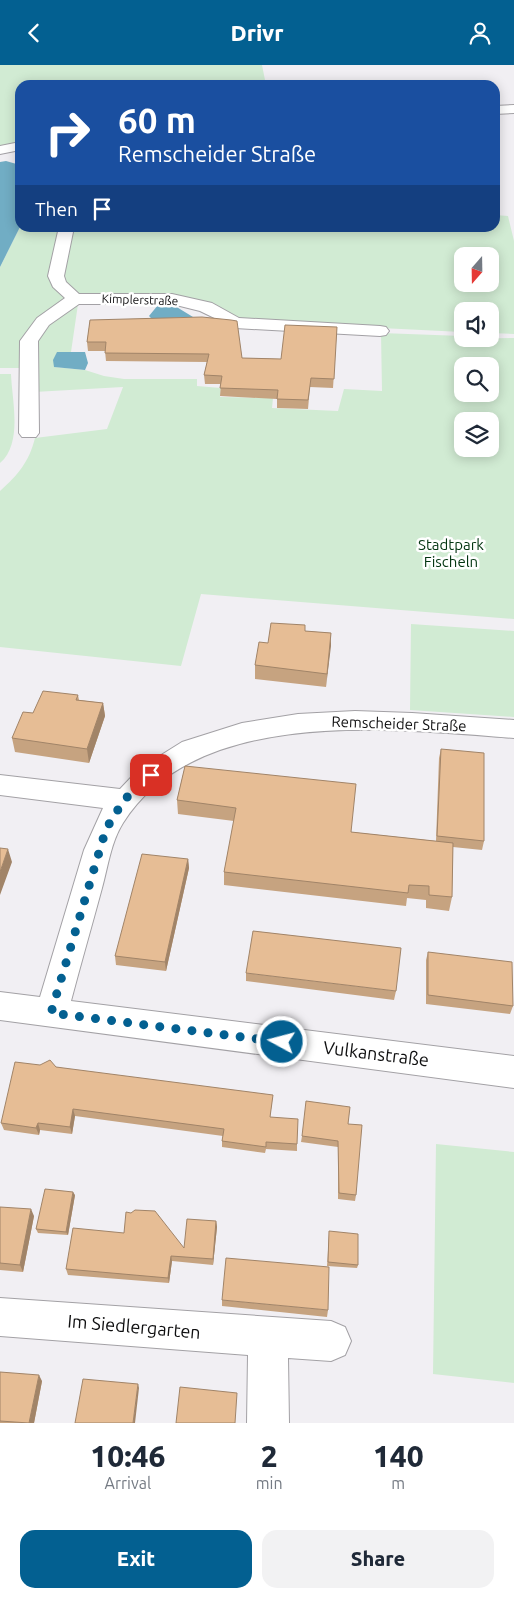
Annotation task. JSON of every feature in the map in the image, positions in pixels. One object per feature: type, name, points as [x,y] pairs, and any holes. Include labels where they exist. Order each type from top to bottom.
[{"type":"street","points":[[500,110],[514,109]]},
{"type":"street","points":[[0,150],[15,148]]},
{"type":"street","points":[[29,433],[29,341],[35,328],[53,312],[75,299],[59,284],[56,275],[66,232]]},
{"type":"street","name":"Kimplerstraße","points":[[75,299],[172,299],[206,307],[235,323],[380,331]]},
{"type":"street","name":"Remscheider Straße","points":[[51,1013],[100,846],[114,815],[124,800],[161,767],[195,748],[235,735],[282,726],[332,720],[392,720],[514,729]]},
{"type":"street","points":[[0,785],[124,800]]},
{"type":"street","name":"Vulkanstraße","points":[[0,1006],[514,1072]]},
{"type":"street","name":"Im Siedlergarten","points":[[0,1317],[268,1338],[331,1341]]},
{"type":"street","points":[[268,1338],[268,1423]]},
{"type":"green space","points":[[0,65],[262,65],[265,80],[15,80],[15,145],[0,148]]},
{"type":"green space","points":[[500,215],[508,216],[514,241],[514,334],[499,333],[499,302],[454,302],[454,332],[237,321],[209,306],[75,294],[63,283],[70,232],[500,232]]},
{"type":"green space","points":[[18,232],[62,232],[54,261],[66,300],[43,316],[23,368],[0,368],[0,267]]},
{"type":"green space","name":"Stadtpark Fischeln","points":[[78,304],[71,352],[57,352],[55,367],[85,370],[104,376],[124,379],[197,379],[197,386],[221,388],[220,397],[273,398],[272,408],[338,411],[344,389],[382,391],[381,333],[454,336],[454,347],[499,347],[499,338],[514,338],[514,619],[201,594],[181,666],[0,647],[0,491],[22,467],[30,454],[35,438],[107,429],[123,387],[34,392],[33,355],[39,329]]},
{"type":"green space","points":[[0,374],[11,374],[14,433],[7,455],[0,463]]},
{"type":"green space","points":[[411,624],[514,631],[514,717],[410,710]]},
{"type":"green space","points":[[436,1144],[514,1152],[514,1383],[433,1374]]},
{"type":"water","points":[[6,161],[15,164],[15,232],[18,232],[0,267],[0,162]]},
{"type":"water","points":[[158,305],[175,306],[193,317],[152,319],[149,316]]},
{"type":"water","points":[[57,352],[85,352],[88,363],[85,370],[54,367],[53,360]]},
{"type":"building","points":[[202,317],[237,321],[242,358],[281,359],[285,325],[337,327],[334,379],[311,378],[308,400],[277,399],[278,390],[220,388],[222,376],[204,375],[209,354],[105,353],[106,342],[87,342],[90,320]]},
{"type":"building","points":[[271,623],[305,625],[305,631],[331,633],[327,674],[255,665],[259,642],[268,643]]},
{"type":"building","points":[[43,691],[78,695],[76,700],[103,703],[87,749],[12,738],[23,712],[33,713]]},
{"type":"building","points":[[441,749],[484,753],[484,841],[437,836]]},
{"type":"building","points":[[185,766],[356,784],[351,832],[453,843],[452,897],[429,895],[429,886],[409,885],[408,893],[224,872],[236,808],[177,800]]},
{"type":"building","points":[[0,848],[8,849],[0,872]]},
{"type":"building","points":[[142,854],[188,859],[165,962],[115,956]]},
{"type":"building","points":[[253,931],[401,948],[396,991],[246,973]]},
{"type":"building","points":[[428,952],[512,962],[513,1006],[428,995]]},
{"type":"building","points":[[50,1060],[56,1067],[273,1095],[270,1117],[298,1119],[297,1144],[266,1142],[266,1147],[222,1141],[224,1129],[73,1109],[70,1127],[38,1123],[36,1128],[1,1123],[15,1062],[40,1065]]},
{"type":"building","points":[[306,1101],[350,1107],[348,1124],[362,1125],[356,1195],[339,1193],[338,1141],[302,1136]]},
{"type":"building","points":[[45,1189],[73,1192],[66,1232],[36,1229]]},
{"type":"building","points":[[0,1207],[31,1209],[20,1265],[0,1263]]},
{"type":"building","points":[[135,1210],[155,1211],[184,1248],[187,1219],[216,1221],[213,1259],[171,1256],[168,1278],[66,1269],[73,1228],[124,1233],[126,1212],[131,1213]]},
{"type":"building","points":[[329,1231],[358,1234],[358,1265],[328,1262]]},
{"type":"building","points":[[226,1258],[329,1267],[328,1310],[222,1300]]},
{"type":"building","points":[[0,1372],[39,1375],[29,1423],[0,1421]]},
{"type":"building","points":[[83,1379],[138,1384],[133,1423],[75,1423]]},
{"type":"building","points":[[180,1387],[237,1393],[235,1423],[176,1423]]},
{"type":"route","points":[[151,775],[124,800],[106,829],[51,1013],[282,1042]]}]
